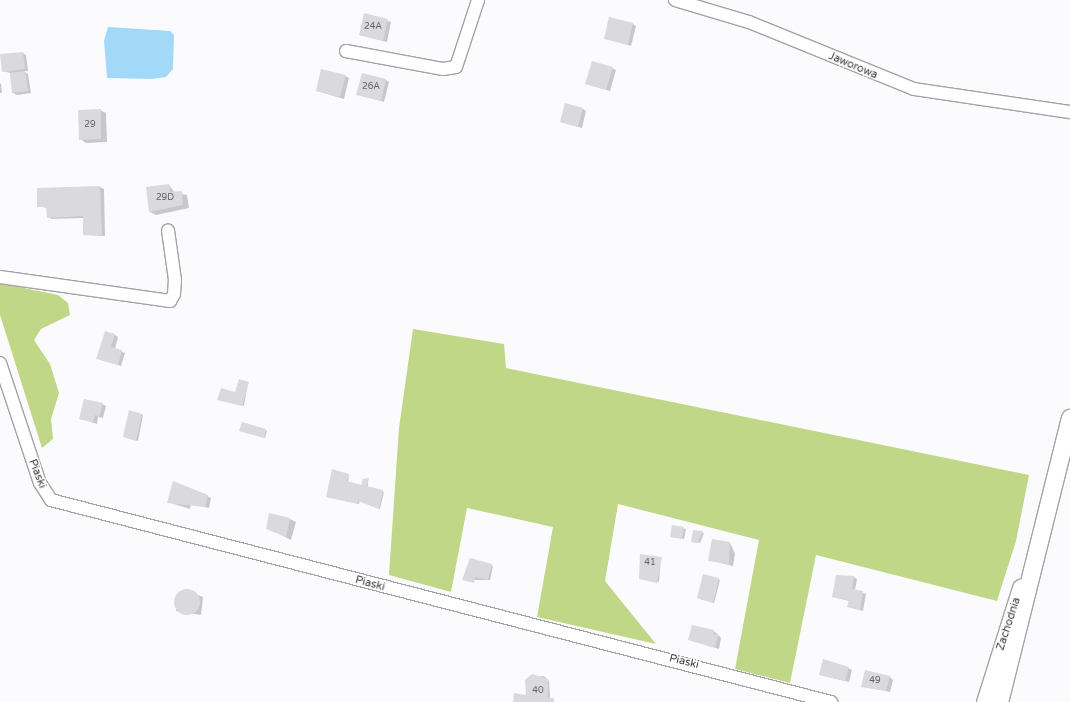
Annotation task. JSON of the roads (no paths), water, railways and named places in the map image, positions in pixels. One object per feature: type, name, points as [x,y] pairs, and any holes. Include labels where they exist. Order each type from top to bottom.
[{"type":"main road","name":"Zachodnia","points":[[999,702],[1070,418]]},
{"type":"main road","name":"Zachodnia","points":[[985,702],[1011,612],[1038,547]]},
{"type":"street","points":[[346,51],[442,69],[456,67],[478,0]]},
{"type":"street","name":"Jaworowa","points":[[675,0],[749,22],[914,89],[1038,109],[1070,112]]},
{"type":"street","name":"Jaworowa","points":[[1038,109],[1070,120]]},
{"type":"street","points":[[0,277],[170,301],[174,294],[175,280],[168,230]]},
{"type":"street","name":"Piaski","points":[[0,364],[5,395],[40,483],[51,500],[831,702]]},
{"type":"water","points":[[108,27],[170,31],[174,35],[173,69],[166,77],[151,79],[107,78],[104,41]]}]
